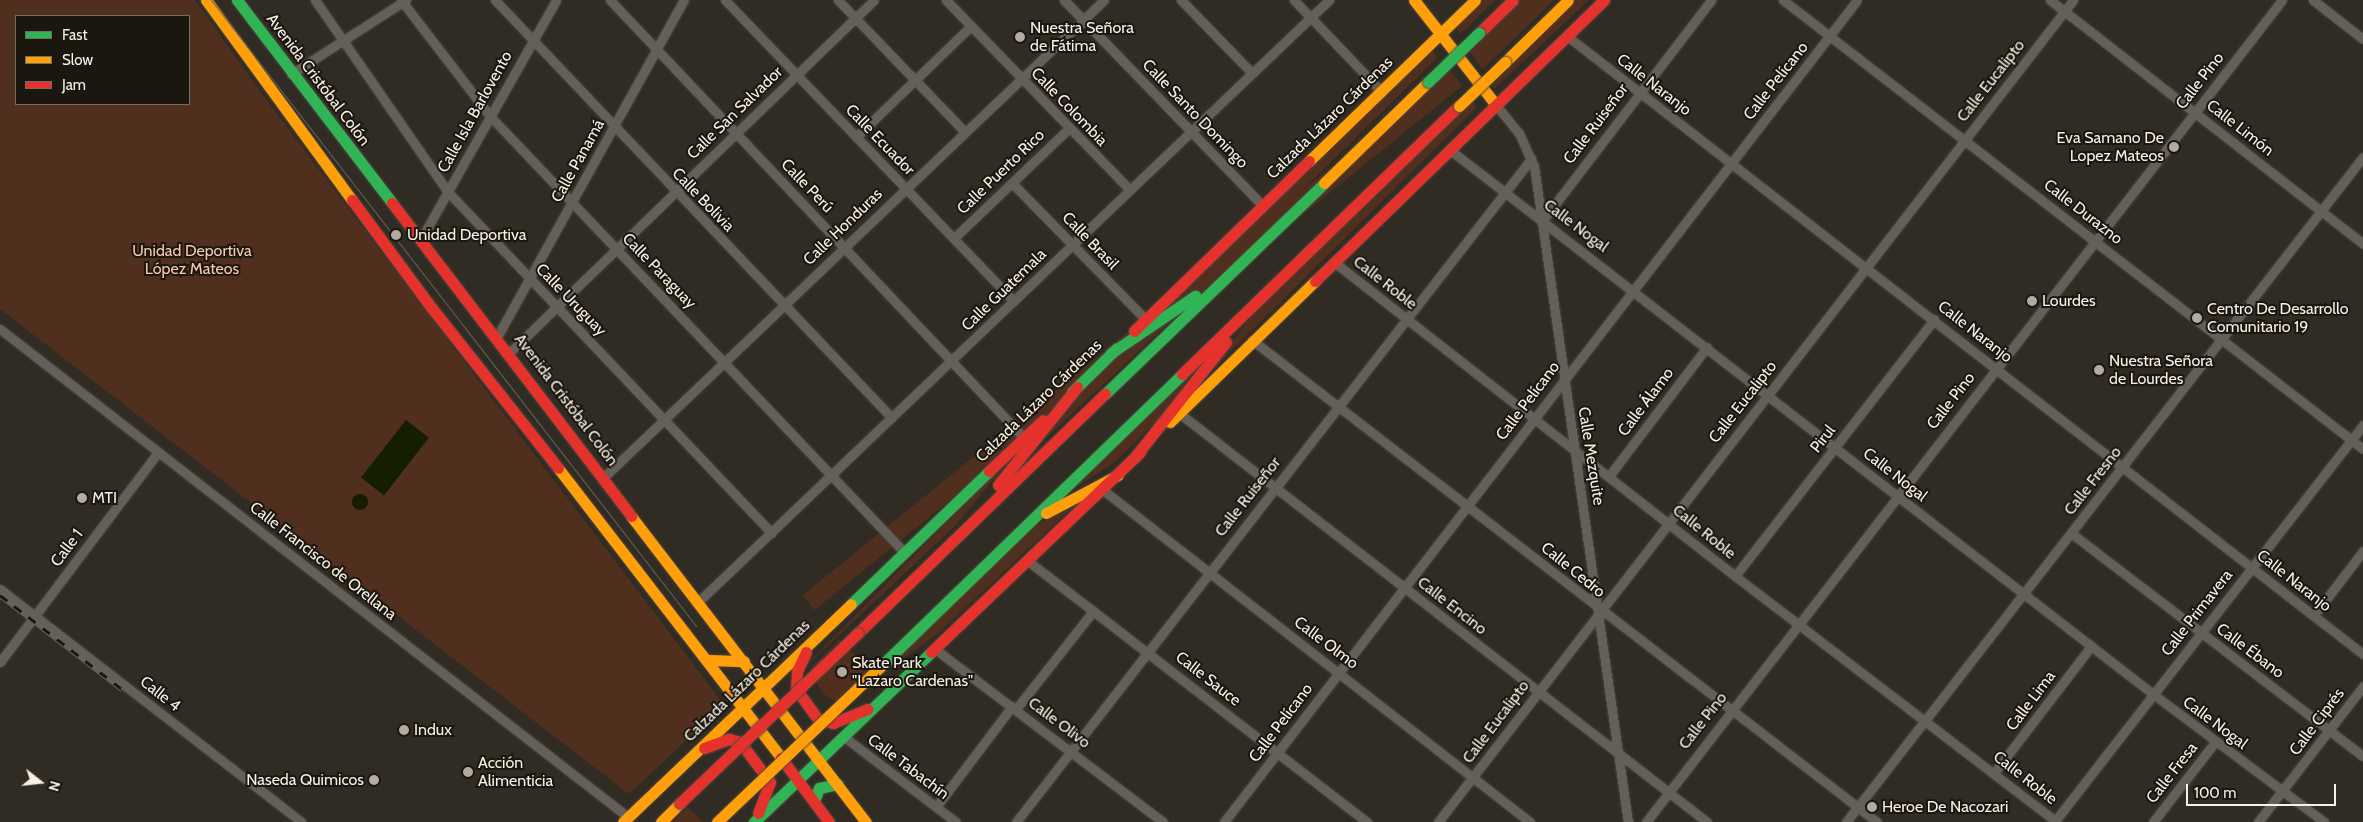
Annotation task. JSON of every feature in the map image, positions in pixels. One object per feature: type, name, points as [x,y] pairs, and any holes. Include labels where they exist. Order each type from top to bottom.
[{"type":"main road","points":[[206,0],[431,307],[709,660],[829,822]]},
{"type":"main road","name":"Avenida Cristóbal Colón","points":[[237,0],[291,74],[510,352],[866,822]]},
{"type":"main road","points":[[1414,0],[1496,105]]},
{"type":"main road","name":"Calzada Lázaro Cárdenas","points":[[626,820],[905,553],[1475,0]]},
{"type":"main road","points":[[661,822],[1513,0]]},
{"type":"main road","points":[[717,822],[881,666],[1568,0]]},
{"type":"main road","points":[[753,822],[1103,490],[1252,340],[1604,0]]},
{"type":"main road","points":[[1111,353],[1232,271]]},
{"type":"main road","points":[[1134,458],[1267,290]]},
{"type":"main road","points":[[958,536],[1076,387]]},
{"type":"main road","points":[[1029,522],[1118,475]]},
{"type":"main road","points":[[811,643],[797,672],[796,688],[818,719],[833,723],[875,706]]},
{"type":"main road","points":[[709,660],[727,663],[744,661]]},
{"type":"main road","points":[[700,749],[736,740],[769,778],[768,793],[753,822]]},
{"type":"main road","points":[[814,801],[819,788],[838,784]]},
{"type":"street","name":"Calle Uruguay","points":[[315,0],[448,192],[772,533]]},
{"type":"street","name":"Calle Bolivia","points":[[495,0],[531,42],[892,418]]},
{"type":"street","name":"Calle Isla Barlovento","points":[[421,239],[556,0]]},
{"type":"street","name":"Calle Perú","points":[[610,0],[1024,438]]},
{"type":"street","name":"Calle Panamá","points":[[497,336],[684,0]]},
{"type":"street","name":"Calle Ecuador","points":[[725,0],[1014,301]]},
{"type":"street","points":[[838,0],[965,132]]},
{"type":"street","name":"Calle San Salvador","points":[[510,352],[674,191],[874,0]]},
{"type":"street","name":"Calle Colombia","points":[[946,0],[1130,190]]},
{"type":"street","name":"Calle Santo Domingo","points":[[1064,0],[1263,206]]},
{"type":"street","name":"Calle Honduras","points":[[604,477],[1104,0]]},
{"type":"street","points":[[1181,0],[1252,74]]},
{"type":"street","points":[[1294,0],[1381,91]]},
{"type":"street","name":"Calle Guatemala","points":[[699,602],[1329,0]]},
{"type":"street","name":"Calle Ruiseñor","points":[[1543,220],[1711,0]]},
{"type":"street","name":"Calle Durazno","points":[[1783,0],[2224,339],[2363,449]]},
{"type":"street","name":"Calle Pelícano","points":[[1224,822],[1632,289],[1857,0]]},
{"type":"street","name":"Calle Limón","points":[[2050,0],[2363,244]]},
{"type":"street","name":"Calle Eucalipto","points":[[1438,822],[2074,0]]},
{"type":"street","name":"Calle Pino","points":[[1646,822],[2282,0]]},
{"type":"street","points":[[2313,0],[2363,39]]},
{"type":"street","points":[[291,74],[343,42],[403,1]]},
{"type":"street","name":"Calle Paraguay","points":[[403,1],[490,116],[905,553]]},
{"type":"street","points":[[856,137],[970,26]]},
{"type":"street","name":"Calle Naranjo","points":[[1567,36],[1934,319],[2363,654]]},
{"type":"street","name":"Calle Mezquite","points":[[1496,105],[1519,133],[1531,159],[1543,220],[1564,378],[1600,612],[1628,822]]},
{"type":"street","name":"Calle Puerto Rico","points":[[954,238],[1069,128]]},
{"type":"street","name":"Calle Nogal","points":[[1450,150],[1543,220],[2281,793],[2324,822]]},
{"type":"street","name":"Calle Fresno","points":[[1846,822],[2022,593],[2224,339],[2363,157]]},
{"type":"street","name":"Calle Ruiseñor","points":[[1016,822],[1405,318],[1531,159]]},
{"type":"street","name":"Calle Brasil","points":[[1012,183],[1146,320]]},
{"type":"street","name":"Calle Roble","points":[[1334,262],[1669,522],[1735,576],[2056,821]]},
{"type":"street","name":"Pirul","points":[[1735,576],[1934,319]]},
{"type":"street","name":"Calle Francisco de Orellana","points":[[0,329],[626,820]]},
{"type":"street","name":"Calle Cedro","points":[[1252,340],[1468,505],[1600,612],[1877,822]]},
{"type":"street","name":"Calle Álamo","points":[[1609,476],[1707,347]]},
{"type":"street","name":"Calle Encino","points":[[1179,413],[1707,822]]},
{"type":"street","name":"Calle Primavera","points":[[2056,821],[2363,425]]},
{"type":"street","name":"Calle 1","points":[[0,662],[158,452]]},
{"type":"street","name":"Calle Olmo","points":[[1103,490],[1207,574],[1339,671],[1530,822]]},
{"type":"street","name":"Calle Ébano","points":[[2071,532],[2363,756]]},
{"type":"street","points":[[2314,615],[2363,551]]},
{"type":"street","name":"Calle Sauce","points":[[1028,562],[1147,651],[1367,822]]},
{"type":"street","name":"Calle 4","points":[[0,589],[301,822]]},
{"type":"street","points":[[936,807],[1093,611]]},
{"type":"street","name":"Calle Lima","points":[[1994,773],[2091,646]]},
{"type":"street","name":"Calle Olivo","points":[[935,649],[1163,822]]},
{"type":"street","name":"Calle Ciprés","points":[[2258,822],[2363,686]]},
{"type":"street","name":"Calle Tabachín","points":[[843,736],[956,822]]},
{"type":"street","name":"Calle Fresa","points":[[2153,822],[2215,742]]},
{"type":"street","points":[[2040,822],[2047,814]]},
{"type":"green space","name":"Unidad Deportiva López Mateos","points":[[0,0],[195,0],[262,94],[724,705],[629,794],[0,309]]},
{"type":"green space","points":[[1481,0],[1495,0],[1460,34],[1455,26]]},
{"type":"green space","points":[[1522,0],[1554,0],[1483,69],[1469,51]]},
{"type":"green space","points":[[1574,0],[1589,0],[1494,89],[1490,83]]},
{"type":"green space","points":[[1431,50],[1438,57],[1216,275],[1150,321]]},
{"type":"green space","points":[[1450,71],[1462,86],[815,610],[803,595]]},
{"type":"green space","points":[[1473,101],[1477,107],[1204,378],[1271,291]]},
{"type":"green space","points":[[1176,316],[1024,459],[1082,386],[1110,358]]},
{"type":"green space","points":[[1204,358],[1165,413],[1116,461],[1057,500]]},
{"type":"green space","points":[[1021,447],[955,526],[790,681]]},
{"type":"green space","points":[[1073,507],[936,635],[873,681],[1034,526]]},
{"type":"green space","name":"Skate Park \"Lazaro Cardenas\"","points":[[840,639],[875,676],[844,706],[822,693],[810,669]]},
{"type":"green space","points":[[688,807],[703,822],[672,822]]},
{"type":"shaded area","points":[[406,420],[429,438],[384,495],[361,478]]},
{"type":"shaded area","points":[[360,494],[368,502],[360,510],[352,502]]},
{"type":"tram line","points":[[211,0],[696,626]]},
{"type":"railway","points":[[0,595],[122,689]]},
{"type":"traffic: fast","points":[[237,0],[392,203]]},
{"type":"traffic: fast","points":[[1428,82],[1479,33]]},
{"type":"traffic: fast","points":[[1105,394],[1324,183]]},
{"type":"traffic: fast","points":[[1111,353],[1195,296]]},
{"type":"traffic: fast","points":[[1072,392],[1117,348]]},
{"type":"traffic: fast","points":[[881,666],[1182,374]]},
{"type":"traffic: fast","points":[[851,604],[989,471]]},
{"type":"traffic: fast","points":[[754,822],[931,652]]},
{"type":"traffic: fast","points":[[814,801],[819,788],[838,784]]},
{"type":"traffic: slow","points":[[206,0],[352,200]]},
{"type":"traffic: slow","points":[[1414,0],[1496,105]]},
{"type":"traffic: slow","points":[[1309,161],[1475,0]]},
{"type":"traffic: slow","points":[[1505,62],[1568,0]]},
{"type":"traffic: slow","points":[[1459,106],[1505,62]]},
{"type":"traffic: slow","points":[[1324,183],[1428,82]]},
{"type":"traffic: slow","points":[[1170,422],[1315,281]]},
{"type":"traffic: slow","points":[[558,468],[781,758]]},
{"type":"traffic: slow","points":[[1046,513],[1118,475]]},
{"type":"traffic: slow","points":[[631,516],[866,822]]},
{"type":"traffic: slow","points":[[623,822],[851,604]]},
{"type":"traffic: slow","points":[[709,660],[744,661]]},
{"type":"traffic: slow","points":[[717,822],[881,666]]},
{"type":"traffic: slow","points":[[661,822],[680,803]]},
{"type":"traffic: jam","points":[[1479,33],[1513,0]]},
{"type":"traffic: jam","points":[[1315,281],[1604,0]]},
{"type":"traffic: jam","points":[[1182,374],[1459,106]]},
{"type":"traffic: jam","points":[[1134,331],[1309,161]]},
{"type":"traffic: jam","points":[[352,200],[431,307],[558,468]]},
{"type":"traffic: jam","points":[[392,203],[631,516]]},
{"type":"traffic: jam","points":[[1134,458],[1226,342]]},
{"type":"traffic: jam","points":[[998,485],[1077,387]]},
{"type":"traffic: jam","points":[[858,633],[1105,394]]},
{"type":"traffic: jam","points":[[989,471],[1043,420]]},
{"type":"traffic: jam","points":[[931,652],[1140,452]]},
{"type":"traffic: jam","points":[[680,803],[858,633]]},
{"type":"traffic: jam","points":[[806,652],[797,671],[796,689],[818,719],[833,723],[867,709]]},
{"type":"traffic: jam","points":[[704,748],[729,739],[740,742],[770,782],[758,813]]},
{"type":"traffic: jam","points":[[781,758],[829,822]]},
{"type":"place","name":"Nuestra Señora de Fátima","points":[[1020,37]]},
{"type":"place","name":"Eva Samano De Lopez Mateos","points":[[2174,147]]},
{"type":"place","name":"Unidad Deportiva","points":[[396,235]]},
{"type":"place","name":"Lourdes","points":[[2032,301]]},
{"type":"place","name":"Centro De Desarrollo Comunitario 19","points":[[2197,318]]},
{"type":"place","name":"Nuestra Señora de Lourdes","points":[[2099,370]]},
{"type":"place","name":"MTI","points":[[82,498]]},
{"type":"place","name":"Skate Park \"Lazaro Cardenas\"","points":[[842,672]]},
{"type":"place","name":"Indux","points":[[404,730]]},
{"type":"place","name":"Acción Alimenticia","points":[[468,772]]},
{"type":"place","name":"Naseda Quimicos","points":[[374,780]]},
{"type":"place","name":"Heroe De Nacozari","points":[[1872,807]]}]
